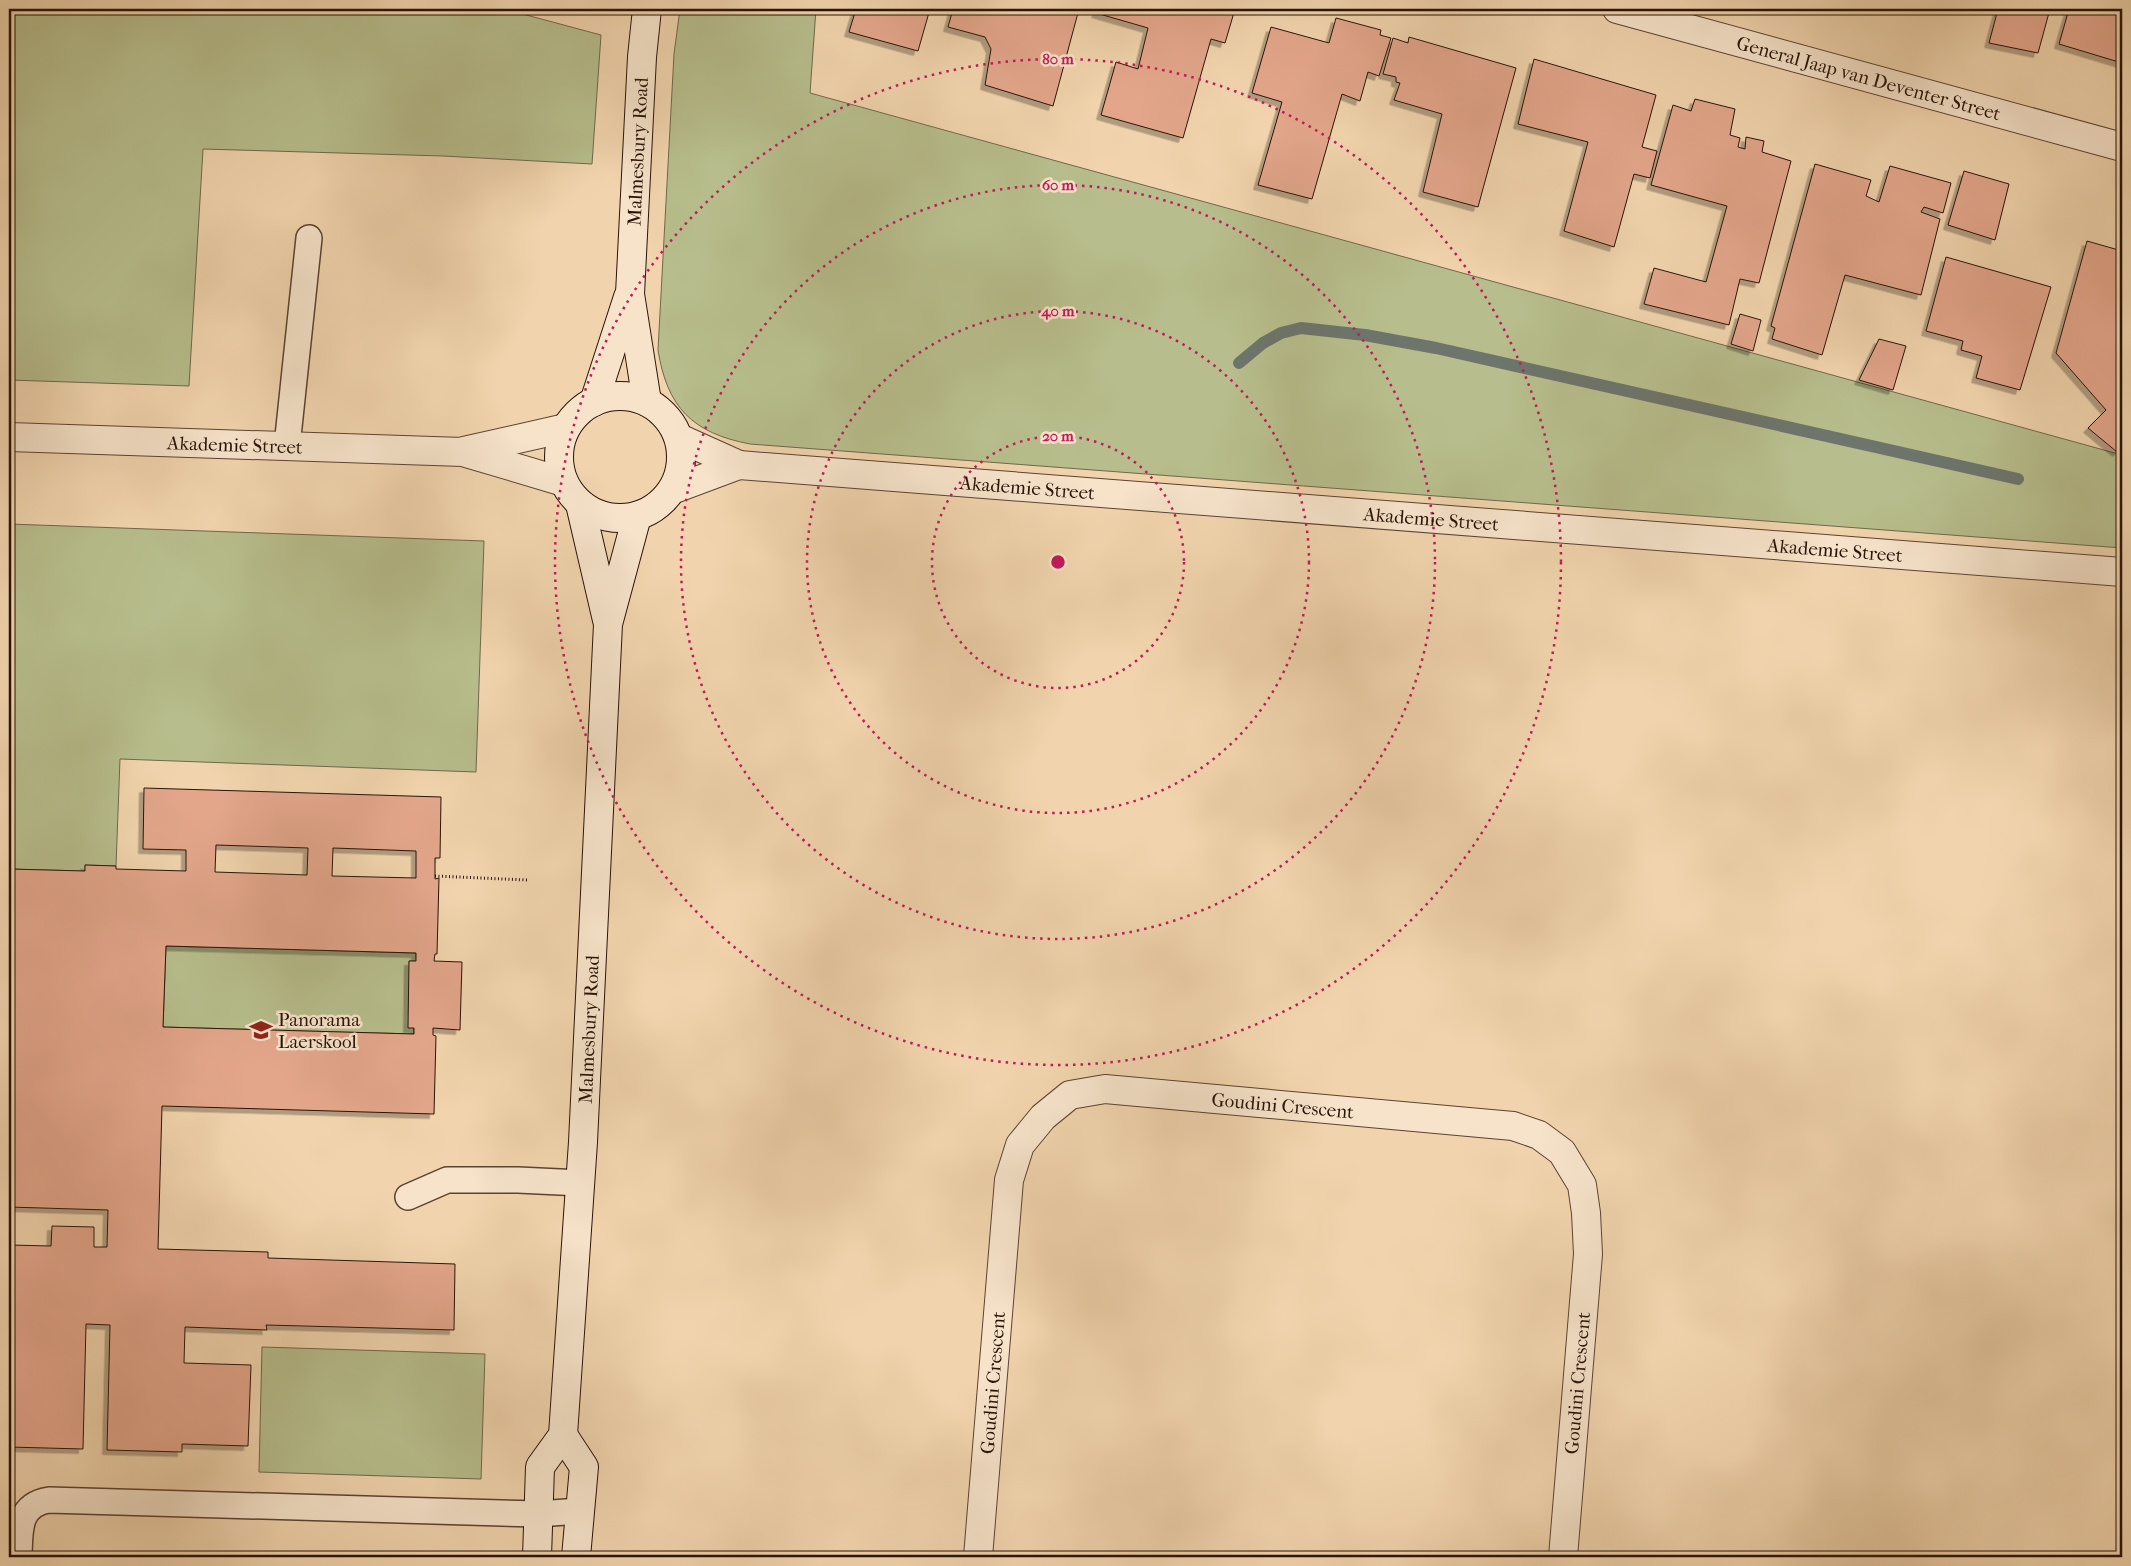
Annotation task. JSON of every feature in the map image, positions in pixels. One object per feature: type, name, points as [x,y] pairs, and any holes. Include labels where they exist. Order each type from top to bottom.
[{"type":"street","name":"Malmesbury Road","points":[[647,402],[630,294],[642,57],[648,9]]},
{"type":"street","name":"General Jaap van Deventer Street","points":[[1617,9],[2122,147]]},
{"type":"street","name":"Malmesbury Road","points":[[594,402],[630,294]]},
{"type":"street","points":[[612,396],[624,396],[647,402],[667,417],[679,438],[682,462],[680,474],[672,490],[655,508],[637,516],[621,519],[605,516],[580,504],[564,482],[560,470],[559,451],[566,428],[578,412],[594,402],[612,396]]},
{"type":"street","name":"Akademie Street","points":[[463,452],[566,428]]},
{"type":"street","name":"Akademie Street","points":[[9,437],[463,452],[564,482]]},
{"type":"street","name":"Akademie Street","points":[[679,438],[739,465],[2122,572]]},
{"type":"street","name":"Akademie Street","points":[[672,490],[739,465]]},
{"type":"street","name":"Malmesbury Road","points":[[580,504],[608,624]]},
{"type":"street","name":"Malmesbury Road","points":[[563,1435],[580,1184],[608,624],[637,516]]},
{"type":"street","name":"Goudini Crescent","points":[[978,1557],[1009,1180],[1020,1145],[1043,1117],[1070,1096],[1105,1089],[1513,1126],[1539,1135],[1562,1152],[1582,1185],[1586,1213],[1588,1254],[1563,1557]]},
{"type":"street","points":[[537,1557],[540,1467],[563,1435],[584,1467],[576,1557]]},
{"type":"lane","points":[[287,446],[309,238]]},
{"type":"lane","points":[[408,1197],[448,1180],[518,1180],[580,1184]]},
{"type":"lane","points":[[19,1557],[20,1526],[25,1515],[38,1502],[49,1500],[538,1514],[580,1511]]},
{"type":"path","points":[[434,876],[528,880]]},
{"type":"green space","points":[[9,9],[504,9],[601,35],[592,164],[443,156],[203,149],[189,386],[9,380]]},
{"type":"green space","points":[[680,9],[816,9],[810,93],[2122,455],[2122,548],[750,444],[712,433],[686,414],[676,402],[662,370],[658,350],[674,54]]},
{"type":"green space","points":[[9,524],[484,541],[476,772],[120,759],[116,866],[85,865],[85,871],[9,869]]},
{"type":"green space","points":[[166,946],[416,953],[416,961],[409,961],[414,1034],[163,1027]]},
{"type":"green space","points":[[262,1347],[485,1354],[481,1479],[259,1472]]},
{"type":"building","points":[[856,9],[930,9],[918,51],[849,32]]},
{"type":"building","points":[[953,9],[1079,9],[1053,106],[985,85],[991,49],[985,37],[948,27]]},
{"type":"building","points":[[1098,9],[1235,9],[1225,43],[1211,39],[1183,138],[1101,115],[1116,62],[1138,69],[1148,28],[1096,13]]},
{"type":"building","points":[[1998,9],[2050,9],[2038,53],[1989,43]]},
{"type":"building","points":[[2069,9],[2122,9],[2122,63],[2059,44]]},
{"type":"building","points":[[1336,18],[1381,30],[1380,35],[1391,38],[1379,76],[1368,72],[1360,101],[1342,94],[1312,199],[1258,185],[1282,102],[1252,93],[1271,27],[1329,43]]},
{"type":"building","points":[[1409,37],[1516,68],[1478,207],[1423,192],[1442,114],[1394,100],[1400,83],[1396,82],[1396,77],[1383,74],[1393,38],[1408,43]]},
{"type":"building","points":[[1534,59],[1656,95],[1642,147],[1657,151],[1650,178],[1634,174],[1614,247],[1564,231],[1588,142],[1518,124]]},
{"type":"building","points":[[1695,99],[1735,109],[1730,135],[1740,138],[1738,147],[1745,149],[1746,137],[1764,141],[1762,152],[1791,161],[1759,283],[1740,279],[1729,325],[1644,304],[1654,268],[1706,282],[1727,206],[1651,185],[1673,105],[1691,111]]},
{"type":"building","points":[[1815,164],[1871,180],[1866,196],[1879,202],[1890,166],[1951,183],[1943,213],[1924,207],[1921,212],[1940,219],[1921,295],[1845,275],[1822,355],[1772,339],[1775,328],[1771,326]]},
{"type":"building","points":[[1964,171],[2009,184],[1995,240],[1948,225]]},
{"type":"building","points":[[2087,241],[2122,251],[2122,448],[2117,452],[2088,428],[2106,410],[2056,353]]},
{"type":"building","points":[[1946,257],[2051,287],[2020,390],[1976,378],[1982,356],[1961,350],[1963,341],[1926,331]]},
{"type":"building","points":[[1740,314],[1761,320],[1753,351],[1731,344]]},
{"type":"building","points":[[1879,339],[1906,346],[1893,390],[1859,380]]},
{"type":"building","points":[[144,788],[441,797],[440,858],[435,858],[435,879],[439,878],[437,954],[435,954],[434,961],[462,962],[460,1030],[433,1028],[433,1035],[436,1036],[434,1114],[162,1106],[158,1249],[268,1252],[268,1258],[455,1264],[454,1330],[266,1325],[267,1330],[185,1327],[184,1363],[251,1365],[248,1446],[182,1444],[182,1452],[107,1450],[110,1325],[86,1324],[83,1449],[9,1447],[9,1245],[51,1246],[52,1226],[94,1227],[94,1247],[107,1247],[108,1210],[9,1207],[9,869],[85,871],[85,865],[116,866],[116,869],[186,871],[186,850],[143,849]],"holes":[[[216,845],[308,848],[307,875],[215,872]],[[333,848],[416,851],[416,878],[332,876]],[[166,946],[416,953],[416,961],[409,961],[408,1028],[414,1028],[414,1034],[163,1027]]]},
{"type":"waterway","points":[[1239,363],[1263,343],[1281,333],[1301,328],[1365,335],[1436,348],[2018,479]]},
{"type":"place","name":"Panorama Laerskool","points":[[261,1030]]}]
